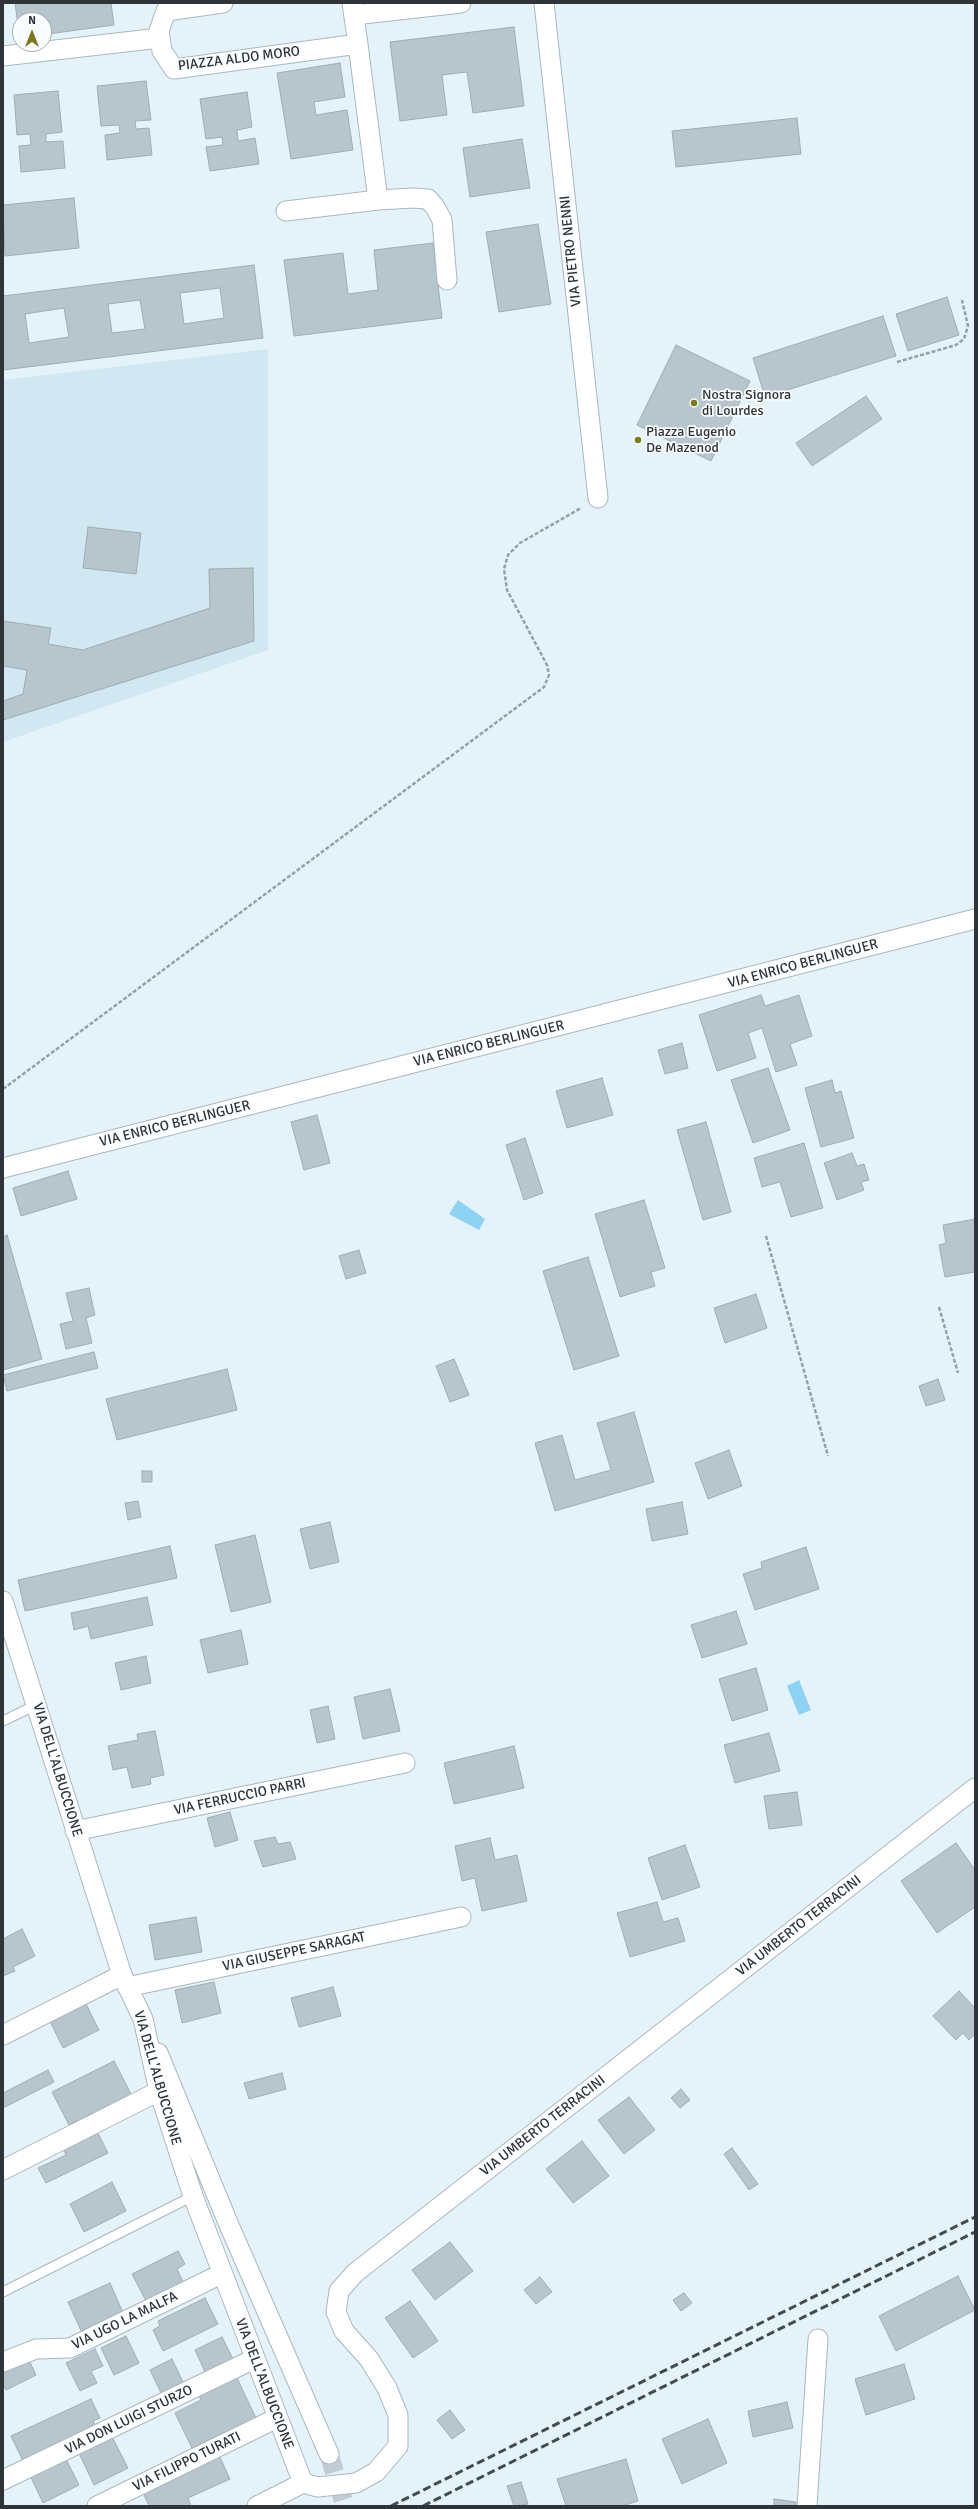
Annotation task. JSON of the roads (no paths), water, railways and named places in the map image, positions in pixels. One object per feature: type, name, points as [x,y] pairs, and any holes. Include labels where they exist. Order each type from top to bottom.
[{"type":"street","name":"PIAZZA ALDO MORO","points":[[223,3],[166,11],[159,31],[162,51],[174,69],[352,45]]},
{"type":"street","points":[[372,200],[352,45],[353,9],[461,3]]},
{"type":"street","name":"VIA PIETRO NENNI","points":[[544,3],[598,498]]},
{"type":"street","points":[[3,56],[160,38]]},
{"type":"street","points":[[286,211],[372,200],[413,198],[428,199],[435,207],[442,220],[447,280]]},
{"type":"street","name":"VIA ENRICO BERLINGUER","points":[[3,1168],[975,919]]},
{"type":"street","name":"VIA DELL'ALBUCCIONE","points":[[3,1600],[8,1633],[38,1704],[75,1831],[125,1981],[142,2020],[158,2091],[193,2196],[221,2274],[303,2482]]},
{"type":"street","name":"VIA FERRUCCIO PARRI","points":[[75,1831],[405,1763]]},
{"type":"street","name":"VIA UMBERTO TERRACINI","points":[[303,2482],[318,2487],[356,2483],[376,2472],[398,2446],[398,2415],[387,2388],[369,2359],[344,2331],[336,2312],[339,2290],[355,2273],[975,1788]]},
{"type":"street","name":"VIA GIUSEPPE SARAGAT","points":[[3,2035],[125,1981],[461,1917]]},
{"type":"street","points":[[142,2020],[172,2085],[229,2225],[329,2454]]},
{"type":"street","points":[[3,2170],[158,2091]]},
{"type":"street","name":"VIA UGO LA MALFA","points":[[3,2362],[36,2349],[70,2348],[221,2274]]},
{"type":"street","points":[[807,2506],[818,2339]]},
{"type":"street","name":"VIA DON LUIGI STURZO","points":[[3,2480],[254,2359]]},
{"type":"street","name":"VIA FILIPPO TURATI","points":[[97,2506],[277,2418]]},
{"type":"street","points":[[257,2506],[303,2482]]},
{"type":"lane","points":[[3,1721],[38,1704]]},
{"type":"lane","points":[[3,2292],[193,2196]]},
{"type":"water","points":[[458,1200],[485,1219],[479,1230],[449,1214]]},
{"type":"water","points":[[799,1680],[811,1710],[799,1715],[787,1686]]},
{"type":"tunnel","points":[[329,2454],[345,2506]]},
{"type":"railway","points":[[391,2506],[975,2217]]},
{"type":"railway","points":[[423,2506],[975,2232]]},
{"type":"place","name":"Nostra Signora di Lourdes","points":[[694,403]]},
{"type":"place","name":"Piazza Eugenio De Mazenod","points":[[638,440]]}]
